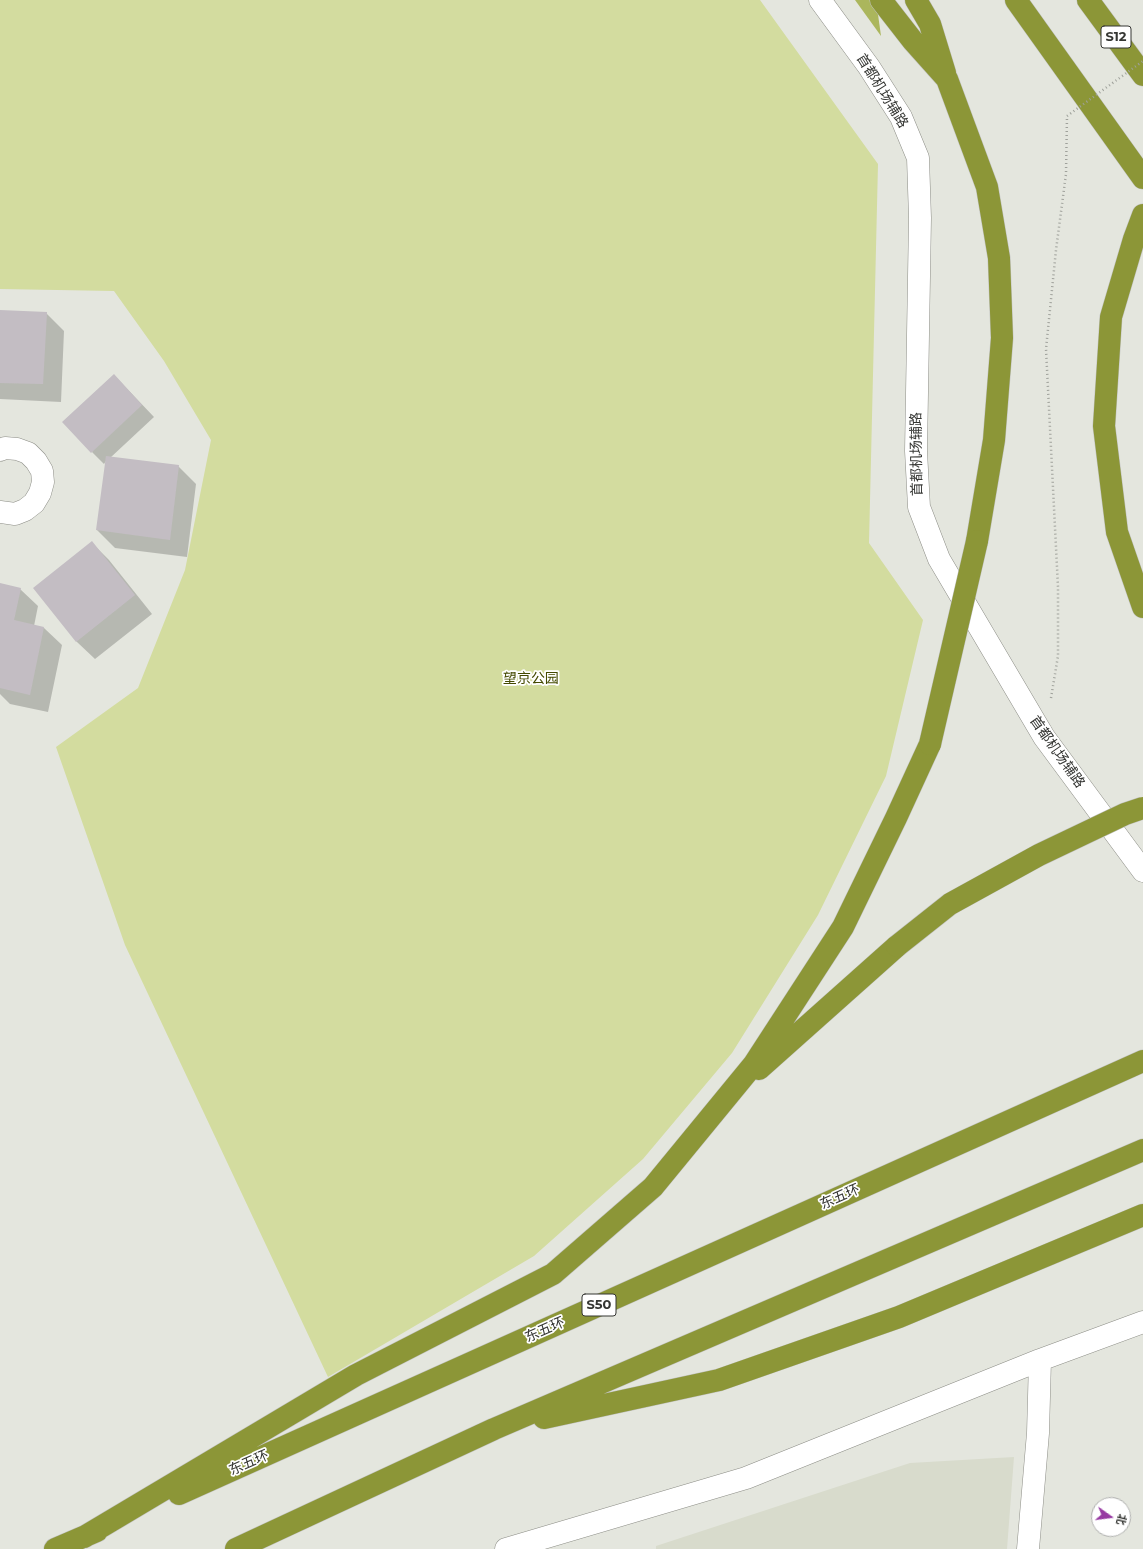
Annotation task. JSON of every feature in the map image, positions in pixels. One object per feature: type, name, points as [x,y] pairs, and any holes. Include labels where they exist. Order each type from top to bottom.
[{"type":"highway","points":[[881,0],[913,41],[947,79]]},
{"type":"highway","points":[[84,1537],[356,1375],[553,1274],[653,1187],[754,1064],[843,927],[930,744],[977,541],[994,440],[1002,338],[999,258],[987,187],[947,79],[930,24],[916,0]]},
{"type":"highway","points":[[1016,0],[1143,178]]},
{"type":"highway","name":"S12","points":[[1088,0],[1143,75]]},
{"type":"highway","points":[[1143,215],[1134,239],[1111,317],[1104,426],[1117,532],[1143,608]]},
{"type":"highway","points":[[724,1101],[897,946],[950,904],[1039,855],[1125,814],[1143,808]]},
{"type":"highway","name":"东五环","points":[[56,1549],[1143,1061]]},
{"type":"highway","points":[[236,1549],[494,1429],[1143,1150]]},
{"type":"highway","points":[[494,1429],[719,1380],[899,1317],[1143,1215]]},
{"type":"street","name":"首都机场辅路","points":[[820,0],[869,67],[901,117],[918,158],[920,218],[916,451],[919,507],[939,559],[1044,737],[1143,871]]},
{"type":"street","points":[[0,450],[5,448],[17,449],[28,453],[36,461],[42,471],[43,482],[40,493],[34,503],[25,510],[15,514],[0,512]]},
{"type":"street","points":[[506,1549],[746,1478],[1040,1360],[1143,1322]]},
{"type":"street","points":[[1028,1549],[1038,1433],[1040,1360]]},
{"type":"path","points":[[1050,700],[1058,656],[1058,594],[1046,350],[1056,250],[1066,174],[1067,116],[1143,61]]},
{"type":"shaded area","points":[[1014,1457],[1007,1549],[656,1549],[656,1546],[910,1463]]},
{"type":"green space","name":"望京公园","points":[[0,0],[760,0],[878,164],[869,543],[923,620],[886,776],[818,915],[732,1053],[643,1159],[534,1256],[328,1377],[125,945],[56,747],[138,688],[185,570],[211,440],[164,361],[114,291],[0,289]]},
{"type":"green space","points":[[855,0],[876,0],[881,36]]},
{"type":"building","points":[[0,310],[47,312],[43,384],[0,383]]},
{"type":"building","points":[[114,374],[142,405],[91,453],[62,422]]},
{"type":"building","points":[[106,456],[179,465],[170,540],[96,530]]},
{"type":"building","points":[[92,541],[135,595],[76,642],[33,588]]},
{"type":"building","points":[[0,583],[21,588],[14,620],[44,627],[30,695],[0,688]]}]
